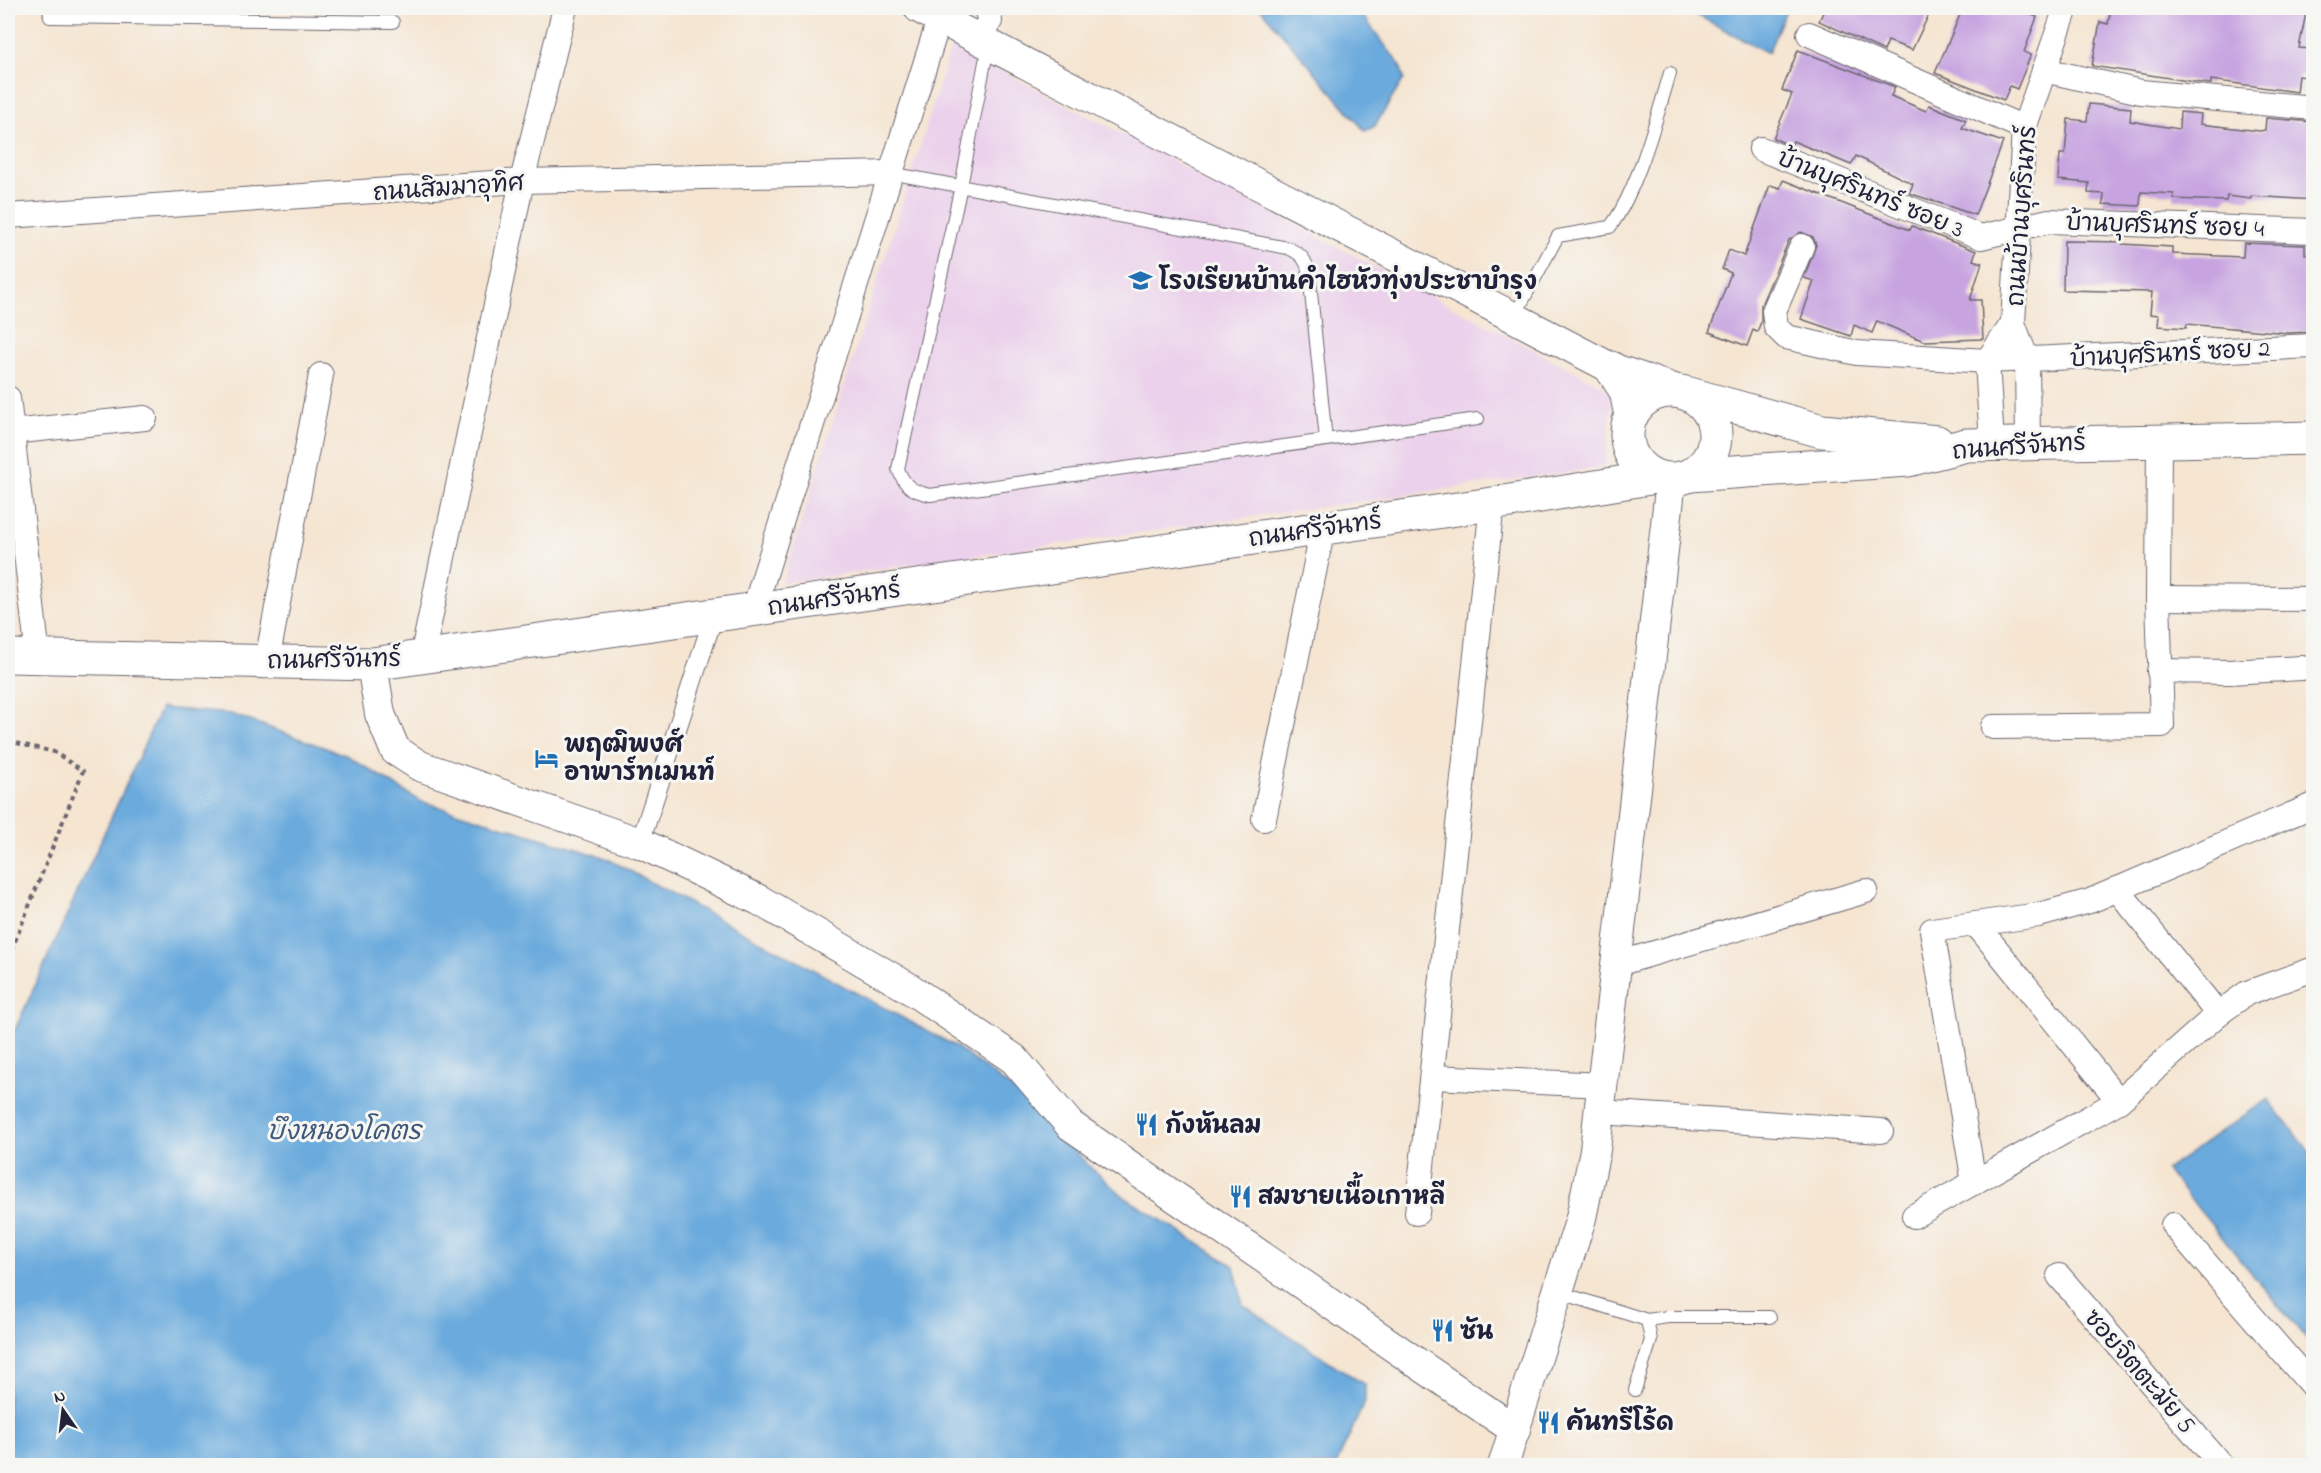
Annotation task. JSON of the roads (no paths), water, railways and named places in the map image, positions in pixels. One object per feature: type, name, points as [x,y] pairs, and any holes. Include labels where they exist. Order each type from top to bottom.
[{"type":"main road","points":[[1611,368],[1626,391],[1631,416],[1627,433],[1629,451],[1644,471],[1672,477],[1703,466],[1711,454],[1715,440],[1714,426],[1709,412],[1700,401],[1686,393]]},
{"type":"main road","points":[[1631,416],[1648,397],[1674,391],[1822,431],[1979,445]]},
{"type":"main road","name":"ถนนศรีจันทร์","points":[[23,657],[372,664],[1672,477],[1908,460],[1979,445],[2313,438]]},
{"type":"main road","points":[[1590,488],[1616,472],[1629,451]]},
{"type":"street","points":[[422,657],[522,181],[565,8]]},
{"type":"street","points":[[986,8],[990,21],[986,41]]},
{"type":"street","name":"ถนนบ้านบุศรินทร์","points":[[2013,323],[2016,228],[2024,128],[2066,8]]},
{"type":"street","points":[[754,609],[890,173],[929,12],[1611,368],[1686,393]]},
{"type":"street","points":[[1809,34],[2024,128]]},
{"type":"street","points":[[2043,70],[2141,92],[2313,108]]},
{"type":"street","name":"บ้านบุศรินทร์ ซอย 3","points":[[1761,149],[1981,237],[2016,228]]},
{"type":"street","name":"ถนนสิมมาอุทิศ","points":[[8,216],[522,181],[890,173]]},
{"type":"street","name":"บ้านบุศรินทร์ ซอย 4","points":[[2016,228],[2049,221],[2313,231]]},
{"type":"street","name":"บ้านบุศรินทร์ ซอย 2","points":[[1802,246],[1774,311],[1776,327],[1786,337],[1857,353],[1988,361],[2313,346]]},
{"type":"street","points":[[2013,323],[2027,360],[2028,443]]},
{"type":"street","points":[[1979,445],[1988,361],[2013,323]]},
{"type":"street","points":[[267,661],[321,375]]},
{"type":"street","points":[[8,398],[23,657]]},
{"type":"street","points":[[11,432],[145,418]]},
{"type":"street","points":[[1993,727],[2162,725],[2158,598],[2159,440]]},
{"type":"street","points":[[1503,1466],[1581,1218],[1602,1099],[1672,477]]},
{"type":"street","points":[[1418,1213],[1492,504]]},
{"type":"street","points":[[1264,819],[1323,528]]},
{"type":"street","points":[[2158,598],[2313,599]]},
{"type":"street","points":[[640,843],[714,615]]},
{"type":"street","points":[[372,664],[380,714],[394,750],[420,766],[640,843],[759,900],[909,988],[1014,1059],[1070,1125],[1515,1430]]},
{"type":"street","points":[[2159,671],[2228,672],[2302,668]]},
{"type":"street","points":[[1974,1183],[1932,930],[2062,910],[2117,889],[2313,805]]},
{"type":"street","points":[[2117,889],[2218,1014]]},
{"type":"street","points":[[1617,964],[1866,891]]},
{"type":"street","points":[[1976,924],[2119,1101]]},
{"type":"street","points":[[1914,1216],[2119,1101],[2218,1014],[2247,993],[2313,969]]},
{"type":"street","points":[[1434,1077],[1881,1131]]},
{"type":"street","points":[[2173,1225],[2313,1388]]},
{"type":"street","name":"ซอยจิตตะมัย 5","points":[[2059,1275],[2222,1466]]},
{"type":"lane","points":[[49,8],[50,17],[393,22]]},
{"type":"lane","points":[[986,41],[985,62],[961,186],[898,469],[904,484],[913,491],[930,495],[1478,419]]},
{"type":"lane","points":[[1514,317],[1558,236],[1610,227],[1619,215],[1654,127],[1670,73]]},
{"type":"lane","points":[[890,173],[1288,248],[1299,253],[1306,262],[1309,273],[1326,440]]},
{"type":"lane","points":[[1558,1292],[1647,1320],[1668,1317],[1770,1317]]},
{"type":"lane","points":[[1635,1390],[1651,1340],[1647,1320]]},
{"type":"water","points":[[1260,8],[1357,8],[1400,65],[1404,79],[1375,126],[1365,131]]},
{"type":"water","points":[[1684,8],[1787,8],[1768,53]]},
{"type":"water","name":"บึงหนองโคตร","points":[[161,708],[231,714],[348,756],[420,801],[606,858],[955,1046],[1032,1104],[1090,1167],[1126,1198],[1234,1266],[1243,1305],[1365,1385],[1365,1401],[1336,1465],[8,1466],[8,1045]]},
{"type":"water","points":[[2268,1099],[2313,1156],[2313,1347],[2166,1170]]},
{"type":"place","name":"โรงเรียนบ้านคำไฮหัวทุ่งประชาบำรุง","points":[[1141,281]]},
{"type":"place","name":"พฤฒิพงศ์ อาพาร์ทเมนท์","points":[[546,758]]},
{"type":"place","name":"กังหันลม","points":[[1147,1125]]},
{"type":"place","name":"สมชายเนื้อเกาหลี","points":[[1240,1196]]},
{"type":"place","name":"ซัน","points":[[1442,1331]]},
{"type":"place","name":"คันทรีโร้ด","points":[[1548,1422]]}]
